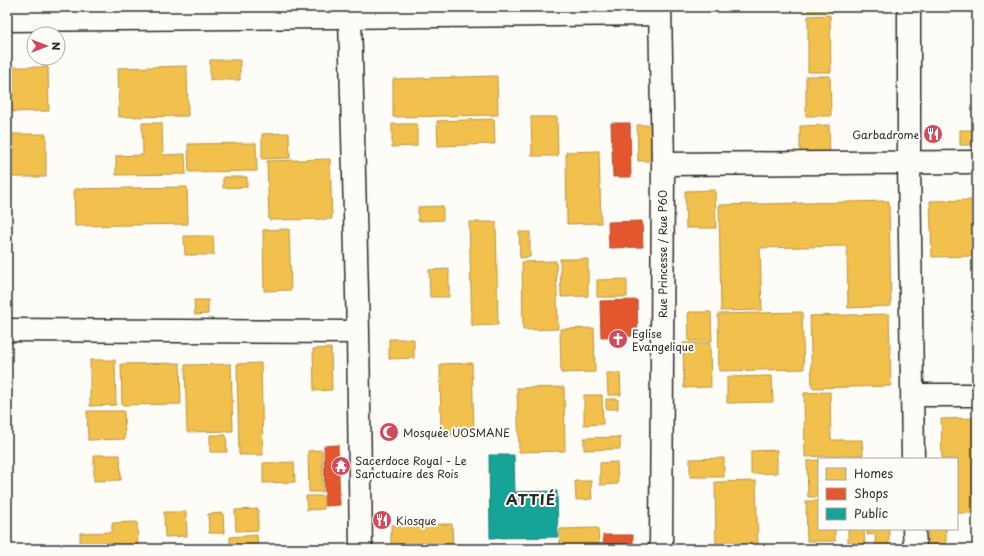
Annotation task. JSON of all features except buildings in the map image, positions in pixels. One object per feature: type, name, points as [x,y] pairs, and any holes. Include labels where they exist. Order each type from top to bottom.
[{"type":"street","points":[[909,7],[909,162],[914,458]]},
{"type":"street","points":[[7,20],[350,17],[660,11]]},
{"type":"street","name":"Rue Princesse / Rue P60","points":[[660,11],[663,164],[661,549]]},
{"type":"street","points":[[350,17],[358,332],[361,549]]},
{"type":"street","points":[[663,164],[977,162]]},
{"type":"street","points":[[7,330],[358,332]]},
{"type":"street","points":[[913,395],[977,395]]},
{"type":"street","points":[[914,530],[915,549]]},
{"type":"place","name":"Garbadrome","points":[[933,134]]},
{"type":"place","name":"Eglise Evangelique","points":[[618,339]]},
{"type":"place","name":"Mosquée UOSMANE","points":[[389,432]]},
{"type":"place","name":"Sacerdoce Royal - Le Sanctuaire des Rois","points":[[341,466]]},
{"type":"place","name":"Kiosque","points":[[382,520]]},
{"type":"district","name":"ATTIÉ","points":[[531,498]]}]
